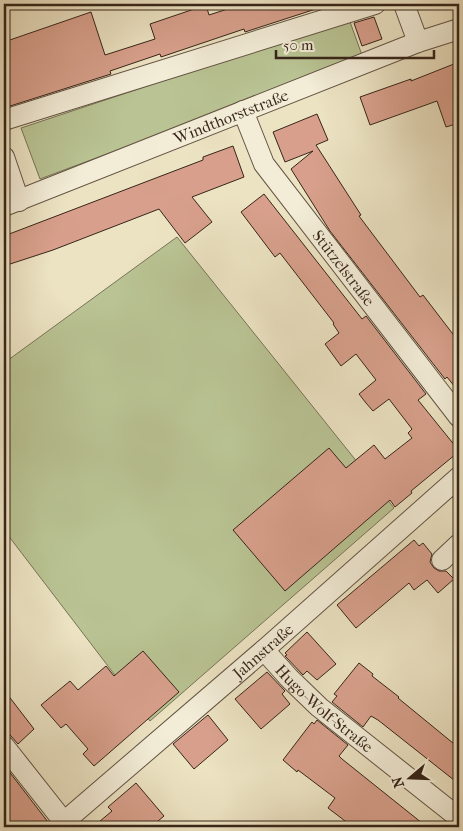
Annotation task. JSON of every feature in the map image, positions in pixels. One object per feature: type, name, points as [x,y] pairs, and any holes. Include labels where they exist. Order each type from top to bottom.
[{"type":"street","points":[[4,120],[375,4]]},
{"type":"street","points":[[404,4],[418,42]]},
{"type":"street","name":"Windthorststraße","points":[[11,204],[418,42],[459,29]]},
{"type":"street","name":"Stützelstraße","points":[[243,111],[264,164],[459,417]]},
{"type":"street","points":[[4,157],[11,204]]},
{"type":"street","name":"Jahnstraße","points":[[64,826],[459,478]]},
{"type":"street","points":[[442,560],[459,544]]},
{"type":"street","name":"Hugo-Wolf-Straße","points":[[264,650],[319,708],[459,818]]},
{"type":"street","points":[[4,746],[64,826]]},
{"type":"green space","points":[[349,19],[363,58],[40,179],[21,128]]},
{"type":"green space","points":[[177,237],[394,508],[150,721],[4,530],[4,363]]},
{"type":"building","points":[[243,4],[321,4],[322,7],[245,32],[244,29],[161,57],[160,54],[110,71],[111,74],[7,107],[4,98],[4,42],[91,12],[105,55],[155,39],[150,24],[206,5],[209,15]]},
{"type":"building","points":[[374,17],[382,39],[362,46],[354,23]]},
{"type":"building","points":[[459,62],[459,123],[446,127],[437,101],[370,125],[360,97],[411,79],[411,81]]},
{"type":"building","points":[[317,114],[328,140],[316,145],[361,215],[359,216],[420,297],[423,295],[459,342],[459,392],[447,377],[445,379],[330,231],[291,169],[313,151],[285,162],[273,132]]},
{"type":"building","points":[[233,146],[244,177],[192,197],[212,222],[185,243],[159,209],[53,250],[4,266],[4,236],[203,160],[203,157]]},
{"type":"building","points":[[264,194],[362,319],[366,316],[426,394],[418,400],[456,447],[456,454],[411,491],[412,493],[395,507],[390,500],[285,591],[233,530],[329,448],[346,468],[374,445],[385,459],[412,438],[408,433],[412,429],[389,399],[373,411],[366,403],[359,394],[376,380],[356,354],[341,366],[325,344],[339,333],[334,323],[280,253],[275,257],[241,212]]},
{"type":"building","points":[[414,540],[419,546],[423,543],[432,554],[430,562],[434,568],[439,571],[446,571],[454,579],[438,593],[427,580],[414,590],[409,583],[356,628],[337,605]]},
{"type":"building","points":[[307,632],[336,664],[317,680],[307,671],[303,675],[285,656],[287,655],[285,653]]},
{"type":"building","points":[[143,651],[179,692],[94,766],[83,754],[88,749],[66,724],[61,728],[41,705],[70,681],[78,690],[106,666],[114,676]]},
{"type":"building","points":[[359,663],[459,748],[459,784],[378,720],[371,716],[363,727],[332,702],[337,696],[334,694]]},
{"type":"building","points":[[267,672],[285,691],[282,694],[290,704],[261,729],[235,699]]},
{"type":"building","points":[[4,690],[34,729],[18,744],[4,728]]},
{"type":"building","points":[[208,715],[228,740],[194,769],[173,744]]},
{"type":"building","points":[[317,720],[348,745],[339,756],[342,759],[427,827],[353,827],[328,808],[335,798],[283,760],[312,722],[314,724]]},
{"type":"building","points":[[4,765],[48,822],[46,827],[4,827]]},
{"type":"building","points":[[136,783],[164,816],[151,827],[93,827],[112,811],[108,807]]}]
